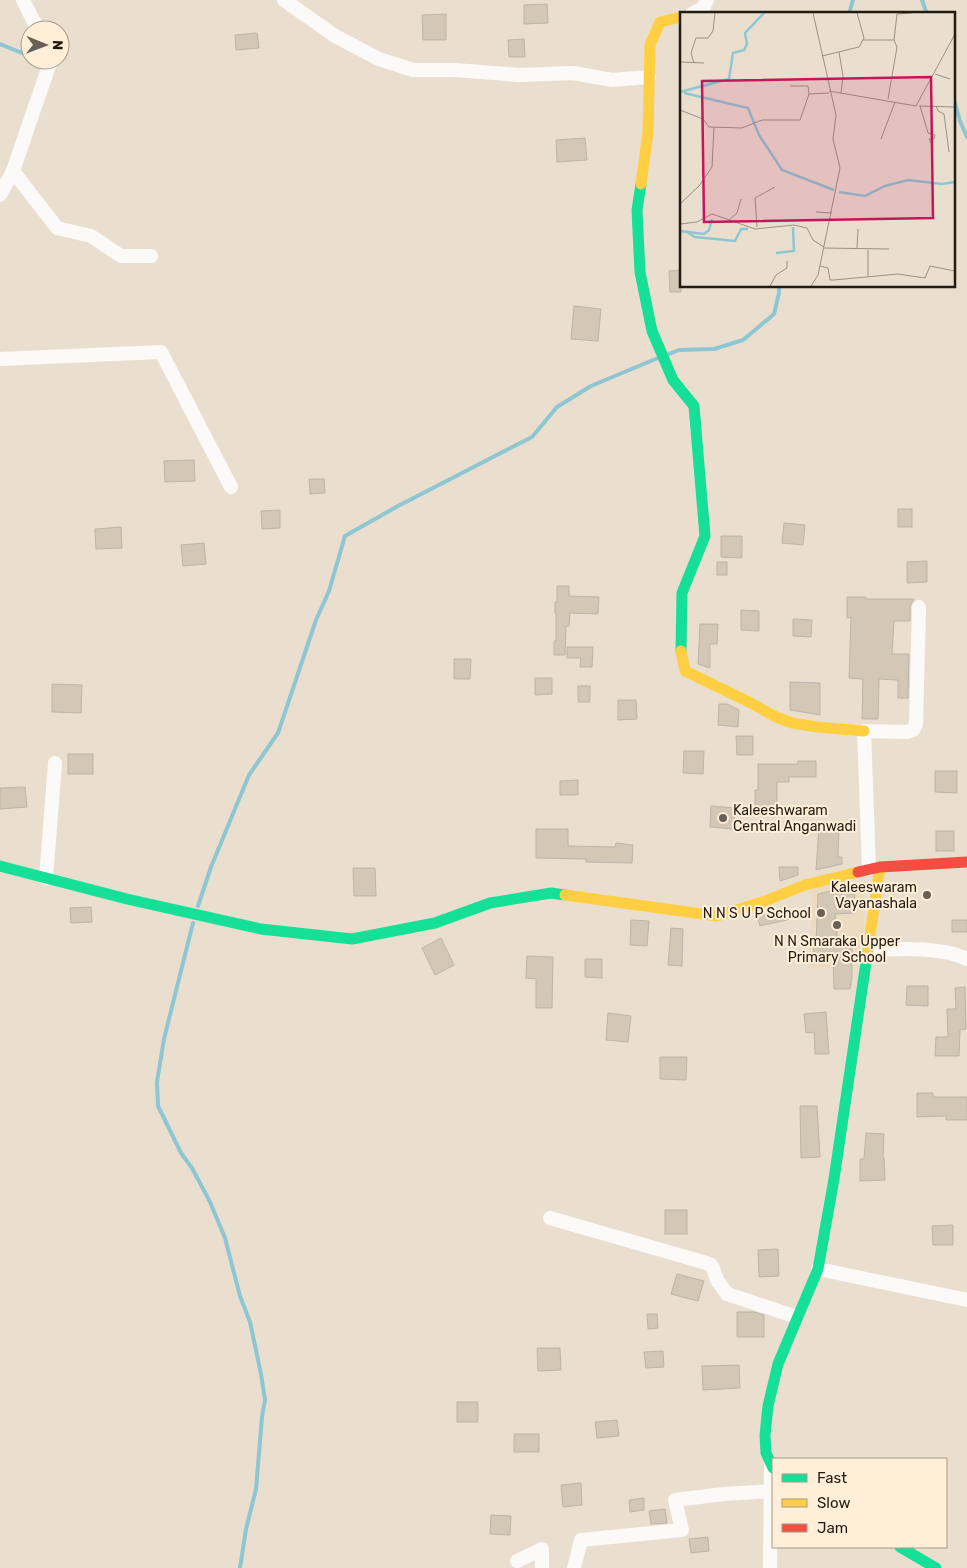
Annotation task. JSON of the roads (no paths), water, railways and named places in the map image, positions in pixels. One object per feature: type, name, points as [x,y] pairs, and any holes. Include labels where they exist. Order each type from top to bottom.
[{"type":"street","points":[[23,0],[33,20]]},
{"type":"street","points":[[284,0],[335,36],[379,59],[413,70],[455,70],[520,76],[573,72],[612,80],[649,77]]},
{"type":"street","points":[[696,12],[703,8],[707,0]]},
{"type":"street","points":[[680,17],[660,22],[650,45],[648,132],[637,210],[640,272],[652,331],[673,380],[694,406],[705,536],[682,593],[681,652],[685,671],[776,717],[792,723],[864,731],[907,732],[912,730],[916,724],[919,607]]},
{"type":"street","points":[[0,195],[13,171],[48,70]]},
{"type":"street","points":[[13,171],[56,228],[91,236],[121,256],[151,256]]},
{"type":"street","points":[[0,360],[161,352],[231,487]]},
{"type":"street","points":[[770,1568],[770,1491],[772,1467],[766,1453],[765,1435],[768,1406],[778,1364],[818,1269],[834,1179],[868,950],[874,868],[864,731]]},
{"type":"street","points":[[46,878],[55,763]]},
{"type":"street","points":[[0,866],[126,899],[261,929],[352,938],[435,923],[490,903],[551,893],[717,916],[765,901],[805,885],[874,868],[967,862]]},
{"type":"street","points":[[868,950],[916,949],[959,956],[967,960]]},
{"type":"street","points":[[550,1218],[710,1264],[726,1294],[798,1317]]},
{"type":"street","points":[[818,1269],[967,1300]]},
{"type":"street","points":[[574,1568],[581,1540],[682,1530],[675,1500],[770,1491]]},
{"type":"street","points":[[902,1548],[936,1568]]},
{"type":"street","points":[[517,1561],[542,1549],[542,1568]]},
{"type":"waterway","points":[[850,12],[853,0]]},
{"type":"waterway","points":[[922,0],[926,12]]},
{"type":"waterway","points":[[0,44],[20,52]]},
{"type":"waterway","points":[[954,100],[967,137]]},
{"type":"waterway","points":[[669,354],[679,350],[714,349],[743,340],[774,314],[779,288]]},
{"type":"waterway","points":[[198,906],[211,867],[249,775],[278,733],[316,620],[329,591],[345,536],[398,506],[532,437],[557,407],[591,386],[658,358]]},
{"type":"waterway","points":[[193,923],[164,1039],[157,1082],[158,1106],[181,1153],[192,1168],[210,1202],[225,1238],[240,1296],[250,1322],[261,1374],[265,1400],[256,1489],[246,1529],[240,1568]]},
{"type":"place","name":"Kaleeshwaram Central Anganwadi","points":[[723,818]]},
{"type":"place","name":"Kaleeswaram Vayanashala","points":[[927,895]]},
{"type":"place","name":"N N S U P School","points":[[821,913]]},
{"type":"place","name":"N N Smaraka Upper Primary School","points":[[837,925]]}]
